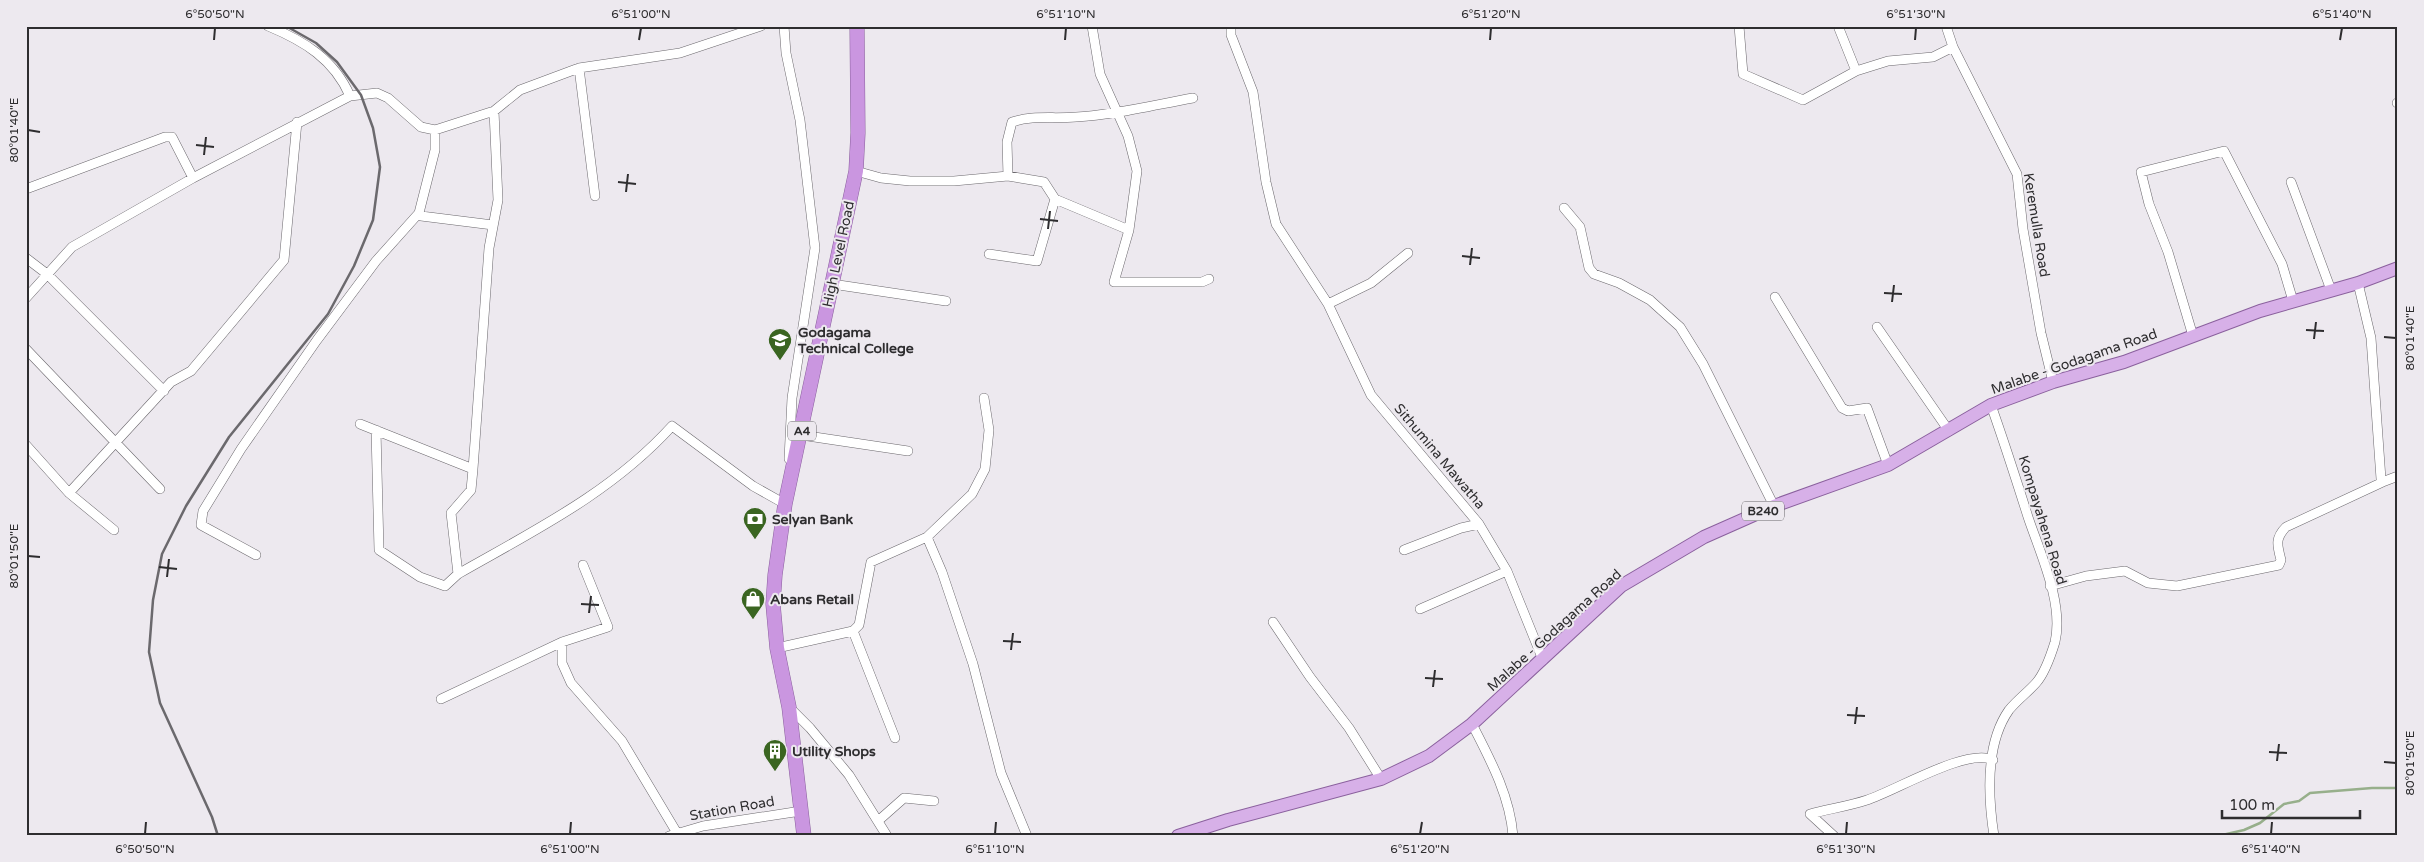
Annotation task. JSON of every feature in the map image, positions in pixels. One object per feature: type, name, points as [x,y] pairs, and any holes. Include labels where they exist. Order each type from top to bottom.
[{"type":"highway","name":"High Level Road","points":[[804,836],[788,707],[777,648],[773,604],[785,504],[856,171],[858,133],[857,26]]},
{"type":"main road","name":"Malabe - Godagama Road","points":[[1178,836],[1228,820],[1381,779],[1429,756],[1472,724],[1621,586],[1704,537],[1774,506],[1888,465],[1991,404],[2054,382],[2124,362],[2260,311],[2358,283],[2398,268]]},
{"type":"street","points":[[268,26],[297,38],[324,59],[343,80],[350,96]]},
{"type":"street","points":[[26,298],[72,247],[193,178],[350,96],[377,94],[388,98],[421,127],[435,130],[494,111],[520,90],[579,68],[680,53],[761,26]]},
{"type":"street","points":[[784,26],[786,53],[800,120],[816,248],[792,398],[788,489]]},
{"type":"street","points":[[1092,26],[1100,74],[1128,136],[1136,171],[1129,230],[1114,282],[1202,282],[1209,278]]},
{"type":"street","name":"Sithumina Mawatha","points":[[1231,26],[1231,35],[1253,92],[1266,182],[1276,224],[1328,304],[1371,395],[1479,524],[1507,571],[1543,660]]},
{"type":"street","points":[[1739,26],[1744,74],[1803,100],[1856,71],[1888,62],[1933,57],[1953,47]]},
{"type":"street","points":[[1838,26],[1856,71]]},
{"type":"street","name":"Keremulla Road","points":[[1946,26],[1953,47],[2017,174],[2024,239],[2041,333],[2054,382]]},
{"type":"street","points":[[579,68],[595,196]]},
{"type":"street","points":[[1008,176],[1007,142],[1012,122],[1028,117],[1074,118],[1117,113],[1193,98]]},
{"type":"street","points":[[458,574],[451,513],[471,490],[474,469],[489,248],[498,200],[494,111]]},
{"type":"street","points":[[69,493],[171,382],[191,371],[284,260],[297,122]]},
{"type":"street","points":[[256,555],[201,525],[204,510],[241,449],[317,340],[376,261],[419,213],[435,150],[435,130]]},
{"type":"street","points":[[26,189],[165,137],[172,137],[193,178]]},
{"type":"street","points":[[2193,336],[2168,252],[2149,204],[2141,172],[2224,151],[2282,264],[2293,301]]},
{"type":"street","points":[[856,171],[881,178],[910,181],[954,181],[1008,176],[1044,182],[1055,199],[1129,230]]},
{"type":"street","points":[[2291,182],[2331,290]]},
{"type":"street","points":[[989,254],[1037,261],[1055,199]]},
{"type":"street","points":[[1564,208],[1580,227],[1589,268],[1594,274],[1619,283],[1650,300],[1680,327],[1703,364],[1774,506]]},
{"type":"street","points":[[419,213],[421,216],[494,225]]},
{"type":"street","points":[[1328,304],[1371,283],[1408,253]]},
{"type":"street","points":[[26,258],[47,274],[164,391]]},
{"type":"street","points":[[2358,283],[2371,338],[2381,479],[2385,481]]},
{"type":"street","points":[[832,284],[946,301]]},
{"type":"street","points":[[1775,297],[1842,408],[1848,411],[1867,408],[1888,465]]},
{"type":"street","points":[[1877,327],[1949,430]]},
{"type":"street","points":[[26,349],[160,489]]},
{"type":"street","points":[[777,648],[853,631],[859,624],[871,562],[927,536],[972,494],[985,469],[989,430],[984,398]]},
{"type":"street","name":"Kompayahena Road","points":[[1991,404],[2046,568],[2057,614],[2055,640],[2048,662],[2038,681],[2011,708],[2001,722],[1993,760],[1990,806],[1994,836]]},
{"type":"street","points":[[360,424],[474,469]]},
{"type":"street","points":[[376,430],[379,550],[420,577],[445,586],[458,574],[595,495],[647,454],[672,426],[753,486],[785,504]]},
{"type":"street","points":[[801,435],[908,451]]},
{"type":"street","points":[[26,445],[69,493],[114,530]]},
{"type":"street","points":[[2050,586],[2086,576],[2125,571],[2148,584],[2177,586],[2279,565],[2282,560],[2277,546],[2278,536],[2286,526],[2398,476]]},
{"type":"street","points":[[1404,550],[1461,528],[1479,524]]},
{"type":"street","points":[[927,536],[942,572],[973,664],[1001,773],[1027,836]]},
{"type":"street","points":[[441,699],[562,642],[608,628],[583,566]]},
{"type":"street","points":[[1420,609],[1507,571]]},
{"type":"street","points":[[1273,622],[1310,677],[1350,728],[1381,779]]},
{"type":"street","points":[[853,631],[895,738]]},
{"type":"street","points":[[562,642],[562,663],[571,683],[622,741],[673,835]]},
{"type":"street","points":[[788,707],[810,728],[848,775],[887,836]]},
{"type":"street","points":[[1472,724],[1497,772],[1512,823],[1513,836]]},
{"type":"street","points":[[1834,836],[1810,814],[1867,800],[1964,759],[1985,756],[1993,760]]},
{"type":"street","points":[[878,821],[904,798],[934,801]]},
{"type":"street","name":"Station Road","points":[[673,835],[703,826],[801,811]]},
{"type":"waterway","points":[[2218,836],[2244,830],[2260,823],[2284,804],[2299,801],[2310,793],[2398,788]]},
{"type":"railway","points":[[218,836],[212,817],[160,703],[149,652],[153,600],[162,554],[186,506],[229,437],[328,314],[354,266],[373,220],[380,167],[373,128],[361,95],[337,62],[316,43],[286,26]]},
{"type":"place","name":"Godagama Technical College","points":[[780,361]]},
{"type":"place","name":"Selyan Bank","points":[[755,540]]},
{"type":"place","name":"Abans Retail","points":[[753,620]]},
{"type":"place","name":"Utility Shops","points":[[775,772]]}]
